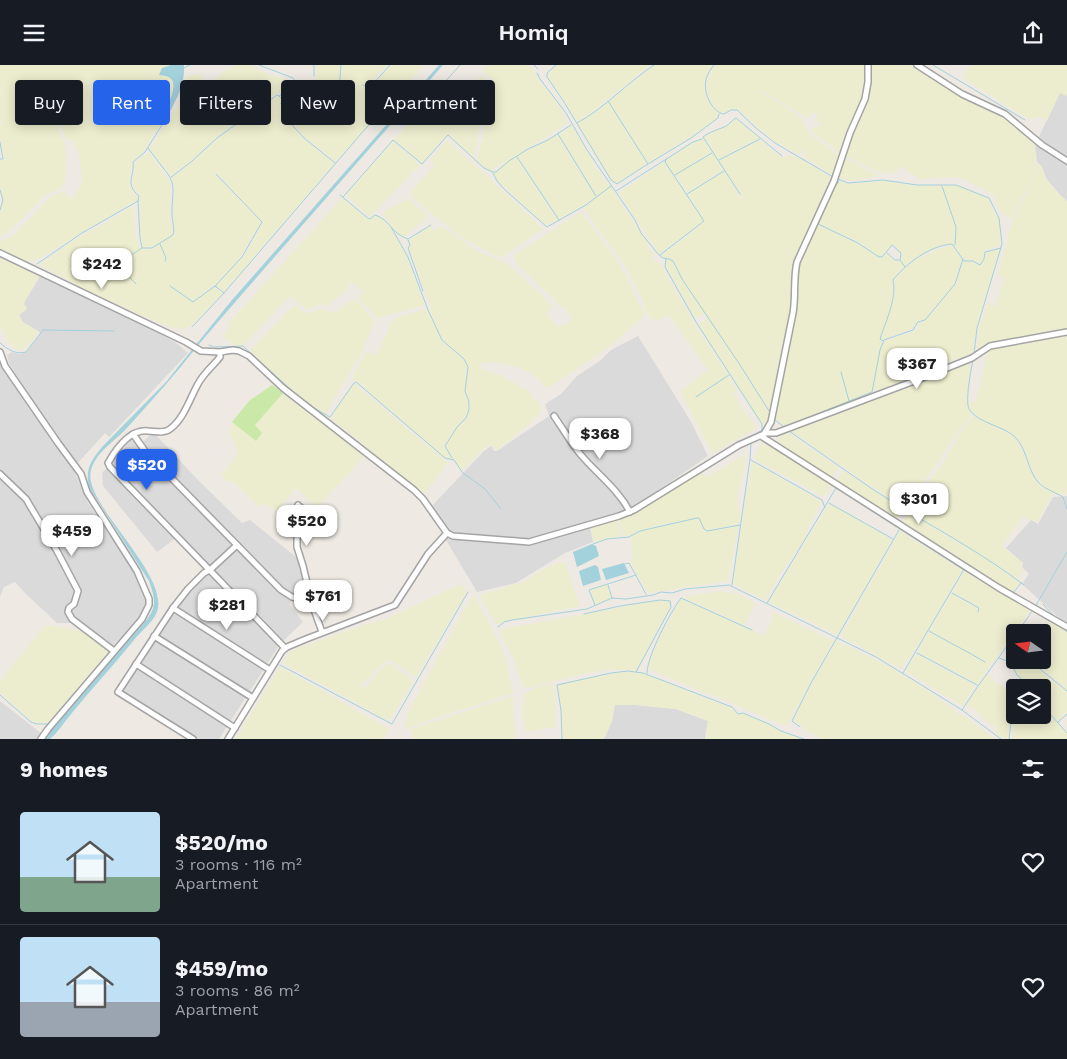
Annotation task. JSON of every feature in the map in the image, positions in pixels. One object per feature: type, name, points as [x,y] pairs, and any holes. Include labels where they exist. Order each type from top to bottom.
[{"type":"street","points":[[763,434],[772,422],[786,351],[795,300],[794,272],[834,181],[864,99],[868,82],[868,65]]},
{"type":"street","points":[[918,65],[962,94],[1005,114],[1042,145],[1067,161]]},
{"type":"street","points":[[0,253],[195,347],[220,352],[239,351],[249,356],[283,388],[414,490],[423,499],[447,533],[453,536],[529,542],[630,512],[713,460],[763,434],[776,433],[972,358],[990,346],[1067,333]]},
{"type":"street","points":[[0,352],[5,365],[81,474],[87,492],[137,571],[149,599],[146,611],[41,739]]},
{"type":"street","points":[[220,352],[220,357],[199,382],[179,420],[169,430],[162,432],[140,431],[133,434],[108,463],[208,570],[285,648]]},
{"type":"street","points":[[554,416],[580,454],[608,481],[630,512]]},
{"type":"street","points":[[133,434],[145,451],[282,590],[292,597],[312,604]]},
{"type":"street","points":[[763,434],[991,583],[1067,627]]},
{"type":"street","points":[[0,474],[26,499],[78,591],[74,604],[69,608],[68,612],[72,619],[114,651]]},
{"type":"street","points":[[298,505],[308,514],[306,522],[296,538],[297,547],[312,604],[322,632]]},
{"type":"street","points":[[228,739],[285,648],[395,605],[428,554],[447,533]]},
{"type":"street","points":[[193,739],[118,692],[173,607],[204,573],[237,545]]},
{"type":"street","points":[[173,607],[270,670]]},
{"type":"street","points":[[154,636],[253,698]]},
{"type":"street","points":[[136,664],[235,728]]},
{"type":"shaded area","points":[[1060,92],[1067,96],[1067,201],[1046,178],[1042,167],[1037,162],[1035,145]]},
{"type":"shaded area","points":[[40,276],[137,321],[175,342],[188,353],[109,437],[105,433],[76,465],[46,423],[9,363],[7,355],[12,352],[19,354],[26,352],[41,333],[23,322],[19,315]]},
{"type":"shaded area","points":[[638,336],[690,420],[708,456],[634,507],[589,523],[593,542],[565,553],[516,583],[477,592],[428,510],[484,451],[491,446],[494,451],[497,451],[549,416],[545,404],[561,394],[577,376],[600,361],[611,350]]},
{"type":"shaded area","points":[[0,361],[43,427],[73,468],[88,503],[124,555],[147,598],[147,604],[132,627],[112,646],[80,623],[57,623],[15,582],[4,587],[0,597]]},
{"type":"shaded area","points":[[153,432],[242,523],[250,520],[296,557],[308,585],[289,604],[303,622],[280,644],[219,739],[198,739],[121,690],[176,607],[208,567],[179,536],[157,552],[103,486],[102,473],[133,438],[142,443]]},
{"type":"shaded area","points":[[1067,496],[1067,625],[1022,584],[1029,574],[1022,567],[1023,563],[1006,548],[1031,520],[1038,524],[1053,497]]},
{"type":"shaded area","points":[[0,701],[42,734],[38,739],[0,739]]},
{"type":"shaded area","points":[[614,705],[676,709],[708,721],[705,739],[604,739],[612,721]]},
{"type":"green space","points":[[0,65],[171,65],[162,68],[159,75],[168,75],[173,80],[174,86],[170,100],[170,80],[93,80],[93,125],[160,125],[143,152],[133,162],[129,181],[134,194],[139,197],[38,259],[26,261],[0,249],[0,242],[15,234],[50,197],[64,191],[68,197],[72,198],[82,183],[79,153],[73,141],[66,139],[60,125],[83,125],[83,80],[15,80],[15,125],[57,125],[66,147],[65,183],[59,189],[43,197],[16,225],[0,237],[0,213],[4,200],[0,187],[0,160],[4,160],[5,157],[0,138],[0,126],[2,125],[0,119]]},
{"type":"green space","points":[[237,65],[249,65],[287,80],[281,80],[281,91],[271,98],[271,80],[213,80],[226,70]]},
{"type":"green space","points":[[316,65],[341,65],[339,80],[315,80]]},
{"type":"green space","points":[[343,65],[388,65],[373,80],[365,80],[365,86],[362,85],[365,86],[365,125],[369,125],[335,162],[294,125],[355,125],[355,80],[340,80]]},
{"type":"green space","points":[[392,65],[423,65],[410,80],[378,80]]},
{"type":"green space","points":[[488,65],[527,65],[535,71],[537,78],[551,94],[563,112],[567,123],[501,166],[498,164],[492,172],[484,168],[477,160],[485,125],[495,125],[495,80],[483,71]]},
{"type":"green space","points":[[557,65],[652,65],[585,117],[577,121],[548,77],[548,74]]},
{"type":"green space","points":[[656,65],[713,65],[705,79],[704,87],[706,97],[718,114],[717,118],[691,137],[648,163],[609,102],[637,78]]},
{"type":"green space","points":[[715,65],[867,65],[863,98],[842,154],[812,132],[811,127],[816,129],[820,123],[815,121],[818,114],[811,112],[808,118],[760,91],[801,117],[807,131],[811,135],[841,157],[834,176],[804,157],[806,153],[802,150],[799,154],[775,142],[738,110],[731,109],[723,113],[717,111],[708,97],[706,82]]},
{"type":"green space","points":[[870,65],[915,65],[1004,116],[1035,141],[1036,170],[1011,219],[999,210],[995,197],[992,194],[964,179],[951,177],[920,179],[900,166],[896,173],[877,172],[845,156],[852,133],[866,100]]},
{"type":"green space","points":[[970,65],[1067,65],[1067,96],[1060,93],[1047,121],[1040,117],[1029,119],[963,78]]},
{"type":"green space","points":[[201,74],[202,80],[186,80],[186,76]]},
{"type":"green space","points":[[481,76],[486,80],[477,80]]},
{"type":"green space","points":[[278,96],[281,99],[281,125],[292,125],[334,164],[224,292],[216,285],[243,257],[258,233],[262,222],[216,172],[214,173],[259,220],[260,224],[239,259],[213,286],[193,301],[169,286],[193,302],[215,287],[223,293],[191,326],[184,329],[171,327],[155,321],[72,285],[72,282],[39,265],[65,246],[133,206],[135,230],[138,245],[141,248],[152,249],[174,235],[172,211],[174,186],[171,178],[217,139],[237,125],[271,125],[271,101]]},
{"type":"green space","points":[[608,102],[647,164],[617,184],[612,180],[577,123]]},
{"type":"green space","points":[[180,103],[180,125],[234,125],[170,176],[149,148],[166,125],[170,125],[170,118]]},
{"type":"green space","points":[[736,119],[759,138],[718,160],[704,137],[712,131],[728,126],[731,121]]},
{"type":"green space","points":[[407,125],[480,125],[473,157],[448,134],[422,163],[394,140]]},
{"type":"green space","points":[[571,126],[593,159],[595,169],[601,173],[603,179],[610,186],[597,196],[559,135]]},
{"type":"green space","points":[[557,135],[596,196],[586,204],[559,219],[517,156]]},
{"type":"green space","points":[[703,139],[712,152],[675,175],[665,162],[666,160],[693,142]]},
{"type":"green space","points":[[447,140],[543,229],[504,256],[498,257],[461,237],[411,197],[411,192],[435,165],[430,160]]},
{"type":"green space","points":[[760,140],[782,158],[788,155],[798,157],[834,179],[792,267],[793,300],[771,412],[683,279],[673,260],[660,256],[705,222],[687,194],[724,171],[741,199],[743,198],[719,161]]},
{"type":"green space","points":[[393,142],[420,165],[370,217],[346,195]]},
{"type":"green space","points":[[148,152],[171,184],[170,217],[173,231],[171,235],[149,248],[143,247],[140,232],[140,196],[132,184],[135,164]]},
{"type":"green space","points":[[713,153],[723,170],[687,193],[676,175]]},
{"type":"green space","points":[[516,157],[558,220],[545,225],[497,180],[493,173]]},
{"type":"green space","points":[[844,158],[879,176],[850,181],[838,177]]},
{"type":"green space","points":[[664,162],[704,221],[659,254],[619,193]]},
{"type":"green space","points":[[1037,162],[1042,167],[1046,179],[1067,201],[1067,330],[978,350],[979,328],[988,303],[996,306],[1004,278],[998,274],[1012,221],[1037,170]]},
{"type":"green space","points":[[840,181],[849,184],[883,181],[917,186],[942,186],[955,227],[954,245],[943,245],[905,266],[901,260],[902,253],[893,244],[879,257],[859,242],[818,224]]},
{"type":"green space","points":[[943,186],[959,186],[989,199],[995,215],[999,218],[1001,230],[1000,243],[998,246],[984,251],[984,259],[980,264],[973,261],[965,261],[955,246],[956,226],[943,189]]},
{"type":"green space","points":[[611,187],[647,242],[647,246],[654,254],[652,256],[656,263],[659,262],[702,337],[719,362],[719,365],[721,364],[728,375],[694,398],[729,376],[737,391],[734,393],[741,407],[757,428],[713,453],[680,392],[709,369],[704,365],[671,317],[655,321],[647,313],[639,291],[624,265],[583,208]]},
{"type":"green space","points":[[342,198],[368,219],[370,220],[375,216],[382,218],[390,227],[406,255],[425,305],[378,318],[358,299],[363,291],[351,282],[347,287],[348,289],[327,306],[320,304],[307,310],[290,296],[243,345],[235,345],[222,337],[230,327],[228,324]]},
{"type":"green space","points":[[408,199],[427,215],[424,221],[405,237],[398,234],[383,215],[385,211]]},
{"type":"green space","points":[[579,213],[582,214],[618,261],[645,315],[609,347],[548,388],[529,372],[518,367],[489,362],[480,364],[479,368],[502,376],[530,392],[542,408],[539,415],[497,450],[492,445],[484,448],[462,470],[453,459],[446,445],[457,427],[467,418],[470,410],[470,402],[465,392],[469,367],[465,359],[444,342],[439,334],[409,248],[411,245],[409,240],[430,226],[435,231],[442,226],[479,252],[508,264],[553,306],[547,313],[559,327],[572,321],[570,315],[517,264],[513,257]]},
{"type":"green space","points":[[817,224],[858,244],[879,258],[886,253],[894,261],[899,261],[904,266],[892,282],[894,288],[892,302],[880,339],[882,342],[872,391],[850,401],[841,371],[849,402],[784,427],[775,418],[796,309],[797,274],[799,262]]},
{"type":"green space","points":[[950,245],[953,246],[962,259],[953,287],[925,320],[917,322],[912,329],[881,340],[888,312],[893,302],[896,288],[894,280],[913,261]]},
{"type":"green space","points":[[1001,248],[978,321],[973,353],[879,391],[877,389],[873,390],[880,351],[885,341],[912,332],[917,328],[918,324],[925,321],[956,284],[963,260],[981,265],[986,252]]},
{"type":"green space","points":[[0,258],[40,276],[25,301],[26,310],[19,315],[22,322],[38,331],[34,339],[23,349],[16,349],[9,343],[0,324]]},
{"type":"green space","points":[[667,259],[672,261],[705,313],[695,319],[666,267]]},
{"type":"green space","points":[[351,300],[357,301],[375,321],[359,357],[325,414],[305,402],[250,350],[295,305],[304,313],[313,312],[321,308],[332,313],[337,312]]},
{"type":"green space","points":[[427,309],[441,340],[464,360],[468,370],[464,392],[469,409],[465,418],[456,426],[444,446],[452,459],[446,459],[356,381],[353,382],[351,380],[366,351],[376,355],[394,318]]},
{"type":"green space","points":[[708,318],[740,365],[769,413],[770,419],[767,426],[763,426],[698,324]]},
{"type":"green space","points":[[1067,334],[1067,492],[1064,495],[1051,492],[1036,478],[1021,444],[1015,436],[975,415],[970,410],[969,403],[975,401],[988,350]]},
{"type":"green space","points":[[970,363],[967,407],[971,413],[970,418],[959,430],[906,509],[789,430]]},
{"type":"green space","points":[[354,384],[448,463],[424,494],[331,418]]},
{"type":"green space","points":[[272,385],[283,393],[255,425],[262,433],[256,441],[232,422],[249,401]]},
{"type":"green space","points":[[283,393],[364,456],[318,507],[296,488],[276,511],[265,503],[260,507],[232,481],[229,483],[221,475],[237,455],[230,434],[232,422],[256,441],[254,425]]},
{"type":"green space","points":[[974,416],[1014,437],[1020,445],[1035,479],[1045,489],[1053,493],[1037,522],[1022,517],[1002,546],[1022,563],[1020,566],[1023,570],[1018,579],[978,552],[908,510],[944,462],[961,431]]},
{"type":"green space","points":[[782,433],[790,434],[838,467],[831,478],[775,443]]},
{"type":"green space","points":[[762,443],[771,446],[831,484],[824,497],[756,460],[754,458]]},
{"type":"green space","points":[[746,454],[738,494],[739,510],[741,512],[739,524],[707,530],[704,529],[700,518],[697,517],[640,530],[629,536],[623,536],[620,520],[701,471],[705,478]]},
{"type":"green space","points":[[752,461],[822,502],[805,534],[807,536],[779,576],[766,600],[737,586],[733,582]]},
{"type":"green space","points":[[843,470],[904,509],[896,520],[836,482]]},
{"type":"green space","points":[[829,504],[857,518],[892,540],[838,635],[769,602]]},
{"type":"green space","points":[[908,512],[968,549],[977,552],[1020,582],[1011,593],[901,523]]},
{"type":"green space","points":[[697,518],[703,530],[707,531],[734,526],[738,527],[728,581],[648,593],[630,562],[633,558],[631,536],[641,531]]},
{"type":"green space","points":[[615,520],[618,521],[621,536],[594,542],[591,527]]},
{"type":"green space","points":[[900,531],[962,570],[928,630],[901,669],[842,638],[843,633]]},
{"type":"green space","points":[[558,563],[565,563],[580,606],[495,623],[480,595],[523,582],[547,567]]},
{"type":"green space","points":[[964,571],[1032,609],[1021,624],[1006,624],[1006,644],[991,664],[930,631],[951,593],[977,608],[978,613],[980,612],[979,607],[952,592]]},
{"type":"green space","points":[[460,584],[467,592],[416,677],[388,660],[373,672],[369,679],[365,679],[361,685],[361,689],[364,689],[382,668],[390,663],[413,681],[389,721],[283,663],[290,651],[386,619]]},
{"type":"green space","points":[[607,584],[612,598],[595,605],[590,590]]},
{"type":"green space","points":[[720,591],[741,595],[756,604],[744,625],[683,597]]},
{"type":"green space","points":[[473,594],[501,646],[513,693],[430,720],[408,730],[405,726],[407,714]]},
{"type":"green space","points":[[681,598],[764,636],[774,616],[771,614],[772,612],[834,641],[786,726],[720,697],[705,693],[648,669],[653,651]]},
{"type":"green space","points":[[660,600],[670,601],[670,607],[636,671],[612,669],[582,674],[528,688],[523,687],[513,657],[502,636],[501,631],[503,629]]},
{"type":"green space","points":[[1051,622],[1059,625],[1067,633],[1067,689],[1043,669],[1051,669]]},
{"type":"green space","points":[[45,625],[82,631],[99,641],[109,652],[61,712],[49,722],[37,723],[32,721],[0,693],[0,681]]},
{"type":"green space","points":[[929,632],[991,665],[977,684],[917,652]]},
{"type":"green space","points":[[837,641],[892,668],[931,693],[957,713],[968,718],[990,736],[998,739],[823,739],[810,733],[793,720]]},
{"type":"green space","points":[[916,654],[975,686],[962,706],[906,671]]},
{"type":"green space","points":[[280,667],[389,729],[382,739],[236,739]]},
{"type":"green space","points":[[1015,669],[1039,669],[1067,692],[1067,713],[1058,721],[1051,713],[1051,679],[1022,679]]},
{"type":"green space","points":[[628,672],[642,673],[667,682],[731,708],[737,714],[743,714],[803,739],[705,739],[708,721],[676,709],[615,705],[612,721],[604,739],[563,739],[558,685],[596,676]]},
{"type":"green space","points":[[987,674],[1006,689],[1006,724],[1010,724],[1008,739],[1004,739],[996,733],[996,728],[981,717],[973,707],[966,706]]},
{"type":"green space","points":[[553,683],[555,727],[526,732],[522,714],[524,694],[535,688]]},
{"type":"green space","points":[[513,696],[515,739],[413,739],[411,729]]},
{"type":"green space","points":[[1051,716],[1067,734],[1067,739],[1012,739],[1013,724],[1051,724]]},
{"type":"water","points":[[171,65],[184,65],[183,80],[180,80],[180,91],[170,111],[173,83],[167,76],[159,75],[162,68]]},
{"type":"water","points":[[439,65],[443,65],[430,80],[426,80]]},
{"type":"water","points":[[386,125],[390,125],[205,336],[173,377],[93,464],[91,470],[92,484],[99,501],[141,561],[152,581],[158,599],[156,614],[57,732],[50,739],[44,739],[148,619],[154,604],[149,581],[89,487],[88,470],[102,447],[166,382],[232,300]]},
{"type":"water","points":[[592,544],[596,546],[599,556],[577,567],[573,552]]},
{"type":"water","points":[[624,563],[629,573],[606,580],[602,569]]},
{"type":"water","points":[[595,565],[598,567],[601,580],[583,586],[579,571]]},
{"type":"waterway","points":[[184,68],[190,65]]},
{"type":"waterway","points":[[138,201],[142,248],[152,248],[173,235],[173,190],[170,178],[217,138],[277,95],[279,96],[293,87],[296,82],[293,78],[259,65]]},
{"type":"waterway","points":[[314,65],[314,76]]},
{"type":"waterway","points":[[340,80],[341,65]]},
{"type":"waterway","points":[[363,85],[366,87],[373,84],[390,65]]},
{"type":"waterway","points":[[447,80],[460,65]]},
{"type":"waterway","points":[[534,65],[538,69]]},
{"type":"waterway","points":[[556,65],[547,73],[547,77],[611,180],[617,184],[648,164],[608,101]]},
{"type":"waterway","points":[[577,123],[597,110],[654,65]]},
{"type":"waterway","points":[[714,65],[707,76],[705,85],[709,100],[715,109],[724,114],[731,110],[737,110],[775,143],[833,177]]},
{"type":"waterway","points":[[933,65],[1025,120]]},
{"type":"waterway","points":[[537,73],[566,113],[587,150],[635,220],[641,233],[658,254],[663,258],[673,261],[682,279],[771,414]]},
{"type":"waterway","points":[[279,96],[282,99],[281,104],[290,114],[290,121],[293,126],[304,138],[335,163]]},
{"type":"waterway","points":[[648,164],[691,138],[718,118],[719,114]]},
{"type":"waterway","points":[[740,194],[703,137],[726,126],[736,118],[782,156]]},
{"type":"waterway","points":[[37,264],[82,233],[138,201],[139,196],[131,183],[133,162],[145,152],[162,125]]},
{"type":"waterway","points":[[192,327],[224,293],[369,125]]},
{"type":"waterway","points":[[343,197],[393,140],[422,164],[448,135],[484,168],[496,172],[528,149],[548,140],[571,125]]},
{"type":"waterway","points":[[558,134],[596,196]]},
{"type":"waterway","points":[[616,191],[693,142],[702,139]]},
{"type":"waterway","points":[[719,160],[760,139]]},
{"type":"waterway","points":[[0,142],[3,159],[0,159]]},
{"type":"waterway","points":[[148,148],[170,177]]},
{"type":"waterway","points":[[675,175],[712,153]]},
{"type":"waterway","points":[[517,157],[559,220]]},
{"type":"waterway","points":[[660,255],[704,221],[665,162],[666,159]]},
{"type":"waterway","points":[[687,194],[724,171]]},
{"type":"waterway","points":[[493,173],[505,190],[547,227],[586,205],[611,186]]},
{"type":"waterway","points":[[216,174],[262,222],[242,257],[216,287]]},
{"type":"waterway","points":[[838,179],[848,183],[883,180],[917,185],[956,185],[989,198],[999,218],[1002,244],[977,328],[974,354]]},
{"type":"waterway","points":[[839,181],[818,224],[858,243],[879,257],[882,257],[892,245],[901,253],[900,260],[905,267]]},
{"type":"waterway","points":[[942,186],[956,227],[955,245]]},
{"type":"waterway","points":[[0,190],[3,200],[0,210]]},
{"type":"waterway","points":[[340,195],[369,219],[375,215],[380,217],[408,239],[431,225]]},
{"type":"waterway","points":[[391,227],[408,257],[428,310],[442,340],[464,359],[468,367],[465,391],[469,402],[469,410],[466,418],[457,427],[445,446],[452,458]]},
{"type":"waterway","points":[[408,240],[410,245],[408,248],[423,291]]},
{"type":"waterway","points":[[160,244],[166,258],[165,261]]},
{"type":"waterway","points":[[883,341],[880,339],[894,295],[893,280],[905,267],[919,256],[943,245],[952,244],[964,261],[973,261],[980,265],[984,259],[985,252],[1001,248]]},
{"type":"waterway","points":[[87,258],[97,265],[109,266],[142,248]]},
{"type":"waterway","points":[[887,253],[895,260],[899,260]]},
{"type":"waterway","points":[[666,259],[665,267],[696,322],[762,424],[762,430],[755,435]]},
{"type":"waterway","points":[[784,427],[872,392],[880,350],[884,340],[913,330],[918,322],[925,320],[955,284],[963,259]]},
{"type":"waterway","points":[[117,264],[136,284]]},
{"type":"waterway","points":[[170,286],[193,302],[215,286],[224,293]]},
{"type":"waterway","points":[[0,343],[12,351],[22,353],[26,352],[43,330],[114,331]]},
{"type":"waterway","points":[[209,345],[214,347],[243,346],[299,397]]},
{"type":"waterway","points":[[935,369],[973,354]]},
{"type":"waterway","points":[[973,360],[968,392],[969,409],[978,418],[1010,433],[1019,441],[1035,478],[1044,487],[1063,497],[1067,509]]},
{"type":"waterway","points":[[841,372],[849,401]]},
{"type":"waterway","points":[[696,397],[729,375]]},
{"type":"waterway","points":[[312,407],[330,417],[356,382],[445,458],[454,460],[463,473],[485,489],[501,509]]},
{"type":"waterway","points":[[775,420],[784,427]]},
{"type":"waterway","points":[[789,431],[859,480],[980,554],[1024,585]]},
{"type":"waterway","points":[[732,585],[751,444]]},
{"type":"waterway","points":[[751,460],[822,500],[825,508]]},
{"type":"waterway","points":[[767,603],[836,488],[964,570],[1010,597]]},
{"type":"waterway","points":[[829,503],[893,539]]},
{"type":"waterway","points":[[593,544],[607,539],[629,537],[640,531],[697,518],[699,518],[704,529],[707,531],[740,525]]},
{"type":"waterway","points":[[800,727],[792,721],[811,683],[899,530]]},
{"type":"waterway","points":[[1035,607],[1067,552]]},
{"type":"waterway","points":[[625,564],[629,563],[646,594]]},
{"type":"waterway","points":[[903,673],[963,571]]},
{"type":"waterway","points":[[595,605],[589,590],[636,575]]},
{"type":"waterway","points":[[1013,593],[1021,583]]},
{"type":"waterway","points":[[608,585],[612,598]]},
{"type":"waterway","points":[[498,627],[504,622],[512,620],[587,609],[612,598],[626,599],[661,592],[672,593],[685,589],[729,585],[876,657],[962,710],[1001,739]]},
{"type":"waterway","points":[[280,665],[392,724],[468,592]]},
{"type":"waterway","points":[[952,593],[979,608],[978,612]]},
{"type":"waterway","points":[[647,673],[655,646],[665,624],[681,598],[752,630]]},
{"type":"waterway","points":[[584,614],[620,606],[660,600],[670,601],[671,607],[636,672]]},
{"type":"waterway","points":[[1043,604],[1054,616]]},
{"type":"waterway","points":[[1023,624],[1033,610]]},
{"type":"waterway","points":[[1063,627],[1067,632]]},
{"type":"waterway","points":[[929,631],[985,662]]},
{"type":"waterway","points":[[962,710],[1006,647]]},
{"type":"waterway","points":[[917,653],[977,685]]},
{"type":"waterway","points":[[999,658],[1010,662],[1021,679]]},
{"type":"waterway","points":[[1040,669],[1067,691]]},
{"type":"waterway","points":[[562,739],[561,710],[557,685],[628,671],[643,673],[732,707],[738,714],[743,713],[781,731],[804,739]]},
{"type":"waterway","points":[[0,695],[31,722],[48,724]]},
{"type":"waterway","points":[[1058,722],[1067,714]]},
{"type":"waterway","points":[[1051,715],[1067,733]]},
{"type":"waterway","points":[[1009,739],[1011,724]]}]
